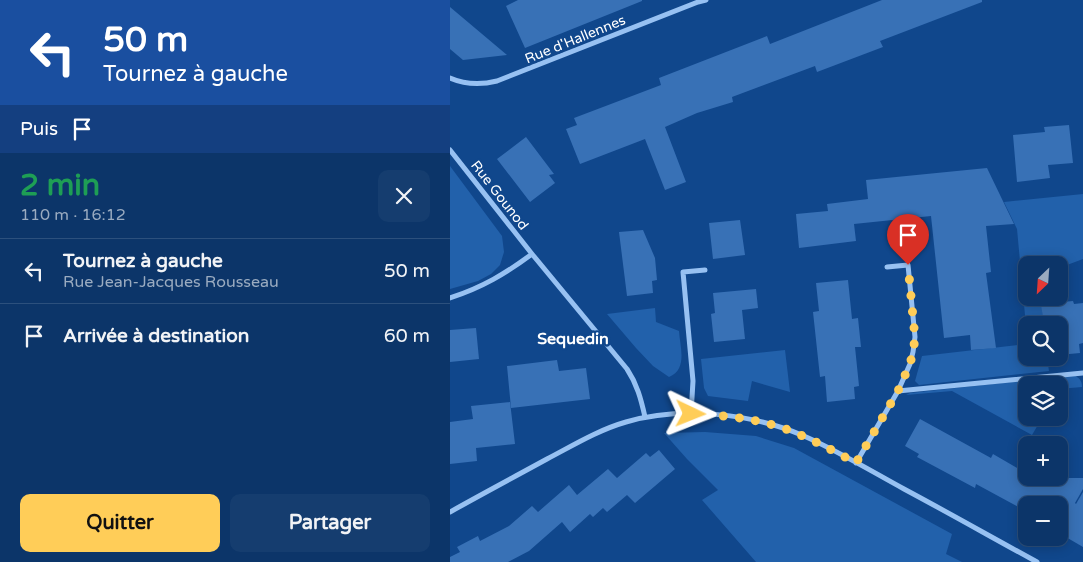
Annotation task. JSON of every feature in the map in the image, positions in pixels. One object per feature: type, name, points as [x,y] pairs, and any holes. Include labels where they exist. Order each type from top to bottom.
[{"type":"street","name":"Rue d'Hallennes","points":[[450,80],[472,84],[487,84],[497,81],[706,0]]},
{"type":"street","name":"Rue Gounod","points":[[450,150],[532,254],[627,368],[638,389],[645,417]]},
{"type":"street","points":[[450,298],[482,287],[497,279],[532,254]]},
{"type":"street","points":[[856,463],[898,391],[910,364],[913,352],[915,338],[908,265],[887,267]]},
{"type":"street","points":[[691,414],[693,381],[683,272],[705,270]]},
{"type":"street","points":[[898,391],[1082,373]]},
{"type":"street","points":[[450,512],[605,430],[645,417],[666,414],[714,414],[763,422],[804,436],[1037,562]]},
{"type":"shaded area","points":[[450,166],[502,236],[504,252],[500,265],[491,274],[478,281],[450,289]]},
{"type":"shaded area","points":[[1083,194],[1083,259],[1068,265],[1068,256],[1020,256],[1017,229],[1004,202]]},
{"type":"shaded area","points":[[1024,306],[1042,306],[1043,316],[1025,316]]},
{"type":"shaded area","points":[[655,308],[656,322],[679,331],[681,363],[679,369],[669,377],[653,366],[607,314]]},
{"type":"shaded area","points":[[1018,345],[1018,366],[1048,366],[1049,371],[919,385],[915,381],[922,356]]},
{"type":"shaded area","points":[[785,350],[790,392],[752,381],[748,401],[708,396],[704,388],[701,359]]},
{"type":"shaded area","points":[[1074,375],[1080,379],[1082,387],[1068,388],[1068,376],[1065,376]]},
{"type":"shaded area","points":[[1018,381],[1018,426],[1037,426],[1032,435],[952,391],[906,395]]},
{"type":"shaded area","points":[[705,432],[756,436],[794,448],[952,534],[946,554],[962,562],[756,562],[702,500],[718,490],[664,433]]},
{"type":"building","points":[[518,0],[642,1],[525,48],[506,6]]},
{"type":"building","points":[[882,0],[982,0],[982,2],[880,41],[883,47],[817,72],[815,66],[732,97],[733,102],[697,113],[665,127],[686,182],[665,190],[645,139],[580,164],[566,129],[577,125],[574,118],[661,85],[659,78],[767,36],[770,44]]},
{"type":"building","points":[[450,7],[507,55],[463,60],[450,49]]},
{"type":"building","points":[[1069,125],[1073,163],[1048,165],[1050,178],[1017,182],[1013,135],[1045,132],[1044,127]]},
{"type":"building","points":[[526,137],[554,174],[549,175],[555,183],[530,202],[497,159]]},
{"type":"building","points":[[987,168],[1014,224],[986,226],[991,272],[986,273],[996,348],[971,350],[970,335],[944,338],[931,216],[854,224],[856,241],[799,248],[796,214],[828,211],[827,204],[868,199],[866,180]]},
{"type":"building","points":[[740,220],[745,255],[713,259],[709,223]]},
{"type":"building","points":[[643,230],[655,258],[657,280],[652,281],[653,293],[627,296],[619,232]]},
{"type":"building","points":[[848,280],[852,319],[858,318],[861,347],[855,347],[859,386],[854,387],[855,399],[827,402],[825,376],[820,377],[813,312],[819,311],[816,283]]},
{"type":"building","points":[[756,289],[758,308],[742,310],[745,339],[714,342],[711,314],[715,313],[713,293]]},
{"type":"building","points":[[1068,301],[1073,301],[1074,304],[1083,303],[1083,343],[1079,344],[1080,353],[1068,354],[1068,316],[1043,316],[1041,306],[1068,306]]},
{"type":"building","points":[[476,328],[479,359],[450,362],[450,330]]},
{"type":"building","points":[[557,360],[559,371],[586,368],[590,399],[511,408],[507,366]]},
{"type":"building","points":[[510,402],[515,444],[476,448],[477,461],[450,464],[450,422],[473,419],[471,406]]},
{"type":"building","points":[[920,419],[991,458],[993,454],[1018,468],[1018,486],[1068,486],[1068,478],[1083,478],[1083,489],[1075,503],[1083,492],[1083,547],[1068,538],[1068,496],[1018,496],[1018,507],[976,484],[975,488],[917,457],[919,454],[905,446]]},
{"type":"building","points":[[659,450],[675,469],[635,503],[627,495],[607,512],[603,508],[593,517],[590,514],[570,532],[562,522],[529,551],[508,562],[450,562],[450,557],[460,552],[457,547],[478,536],[480,541],[509,526],[532,506],[538,512],[569,485],[577,495],[608,469],[617,478],[646,453],[650,457]]},
{"type":"district","name":"Sequedin","points":[[573,338]]},
{"type":"route","points":[[691,414],[714,414],[782,427],[804,436],[856,463],[898,391],[910,364],[915,338],[908,265]]}]
